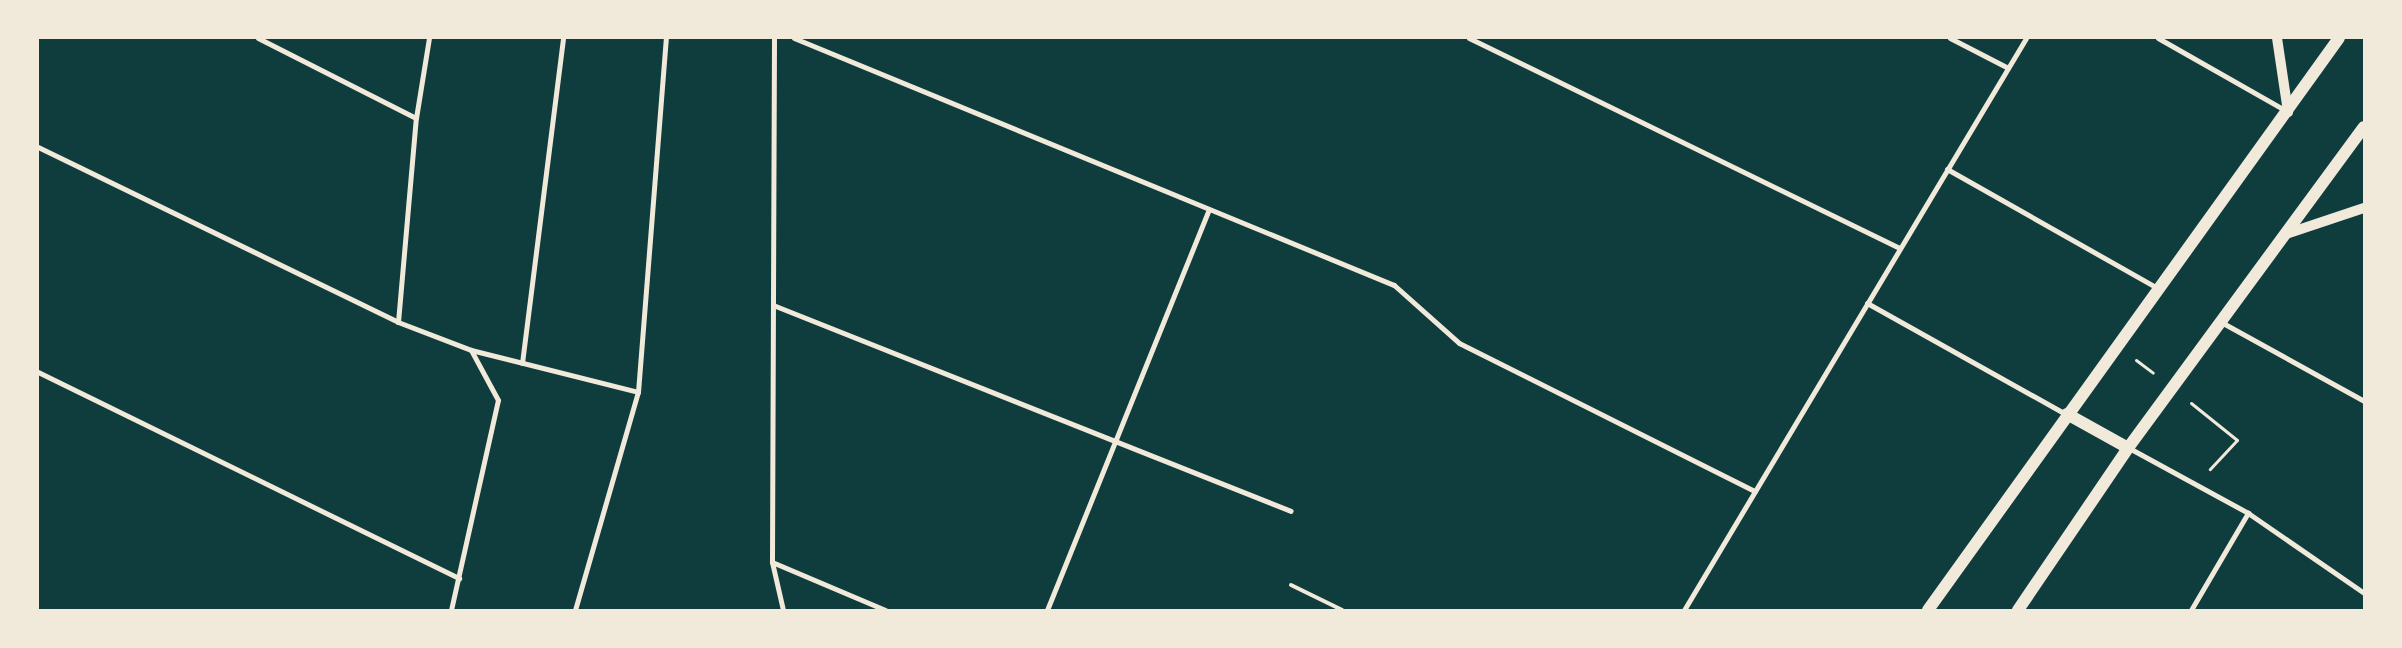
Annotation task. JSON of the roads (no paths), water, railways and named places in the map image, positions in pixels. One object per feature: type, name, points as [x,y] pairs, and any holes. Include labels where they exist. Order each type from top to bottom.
[{"type":"main road","points":[[2277,38],[2288,112]]},
{"type":"main road","points":[[1928,610],[2067,414],[2160,290],[2288,112],[2339,38]]},
{"type":"main road","points":[[2018,610],[2128,448],[2364,127]]},
{"type":"main road","points":[[2286,234],[2364,208]]},
{"type":"main road","points":[[2067,414],[2128,448]]},
{"type":"street","points":[[258,38],[416,118]]},
{"type":"street","points":[[398,322],[416,118],[429,38]]},
{"type":"street","points":[[522,363],[563,38]]},
{"type":"street","points":[[574,610],[638,392],[666,38]]},
{"type":"street","points":[[774,38],[772,562],[783,610]]},
{"type":"street","points":[[794,38],[1394,285],[1459,343],[1755,491]]},
{"type":"street","points":[[1469,38],[1900,248]]},
{"type":"street","points":[[1950,38],[2008,68]]},
{"type":"street","points":[[1684,610],[2026,38]]},
{"type":"street","points":[[2158,38],[2288,112]]},
{"type":"street","points":[[38,147],[398,322],[471,350],[638,392]]},
{"type":"street","points":[[1947,169],[2160,290]]},
{"type":"street","points":[[1047,610],[1209,210]]},
{"type":"street","points":[[1867,303],[2067,414]]},
{"type":"street","points":[[773,306],[1291,511]]},
{"type":"street","points":[[2221,322],[2364,401]]},
{"type":"street","points":[[451,610],[498,400],[471,350]]},
{"type":"street","points":[[38,372],[459,578]]},
{"type":"street","points":[[2128,448],[2248,513],[2364,593]]},
{"type":"street","points":[[2191,610],[2248,513]]},
{"type":"street","points":[[772,562],[885,610]]},
{"type":"lane","points":[[1291,585],[1342,610]]}]
